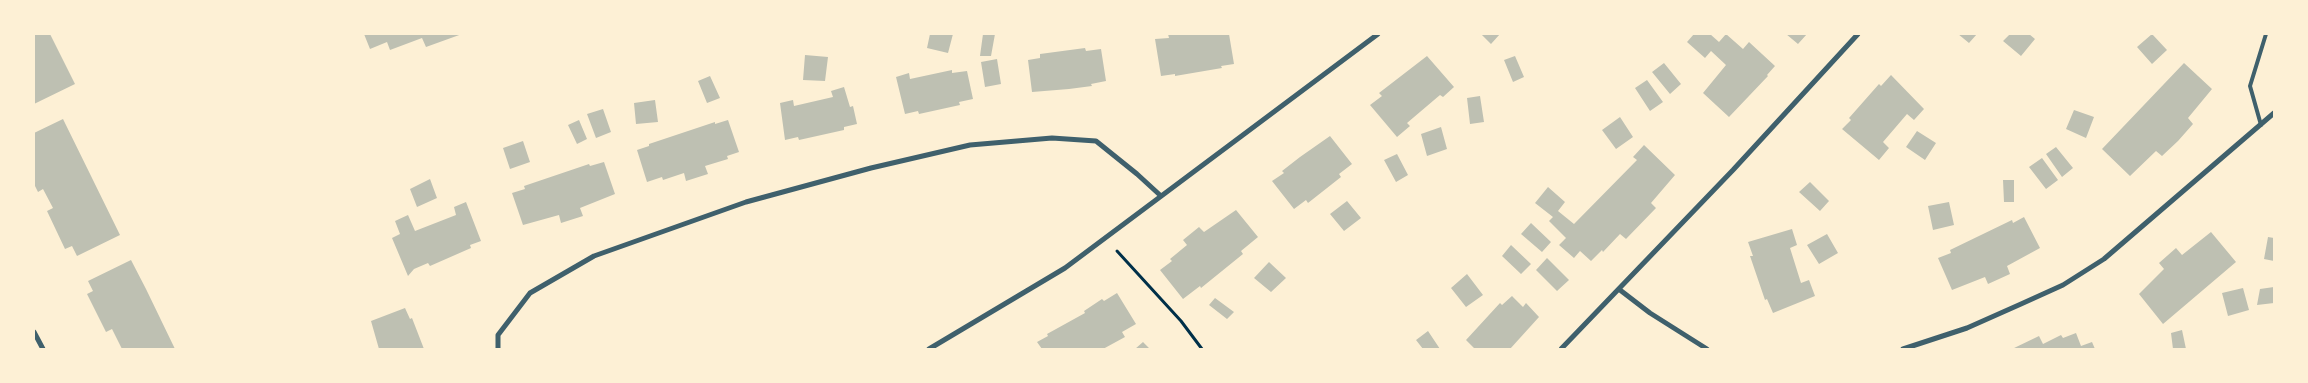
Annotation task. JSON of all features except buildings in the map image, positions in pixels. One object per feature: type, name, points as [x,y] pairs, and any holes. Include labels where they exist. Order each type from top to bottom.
[{"type":"street","points":[[929,349],[1064,268],[1378,34]]},
{"type":"street","points":[[1561,349],[1620,290],[1858,34]]},
{"type":"street","points":[[1903,349],[1967,328],[2063,285],[2104,259],[2274,113]]},
{"type":"street","points":[[498,349],[498,335],[530,293],[594,256],[746,202],[871,168],[970,145],[1052,138],[1096,141],[1161,196]]},
{"type":"street","points":[[1620,290],[1650,314],[1707,349]]},
{"type":"street","points":[[34,332],[42,349]]},
{"type":"lane","points":[[2261,125],[2250,86],[2266,34]]},
{"type":"path","points":[[1106,238],[1181,321],[1202,349]]}]
